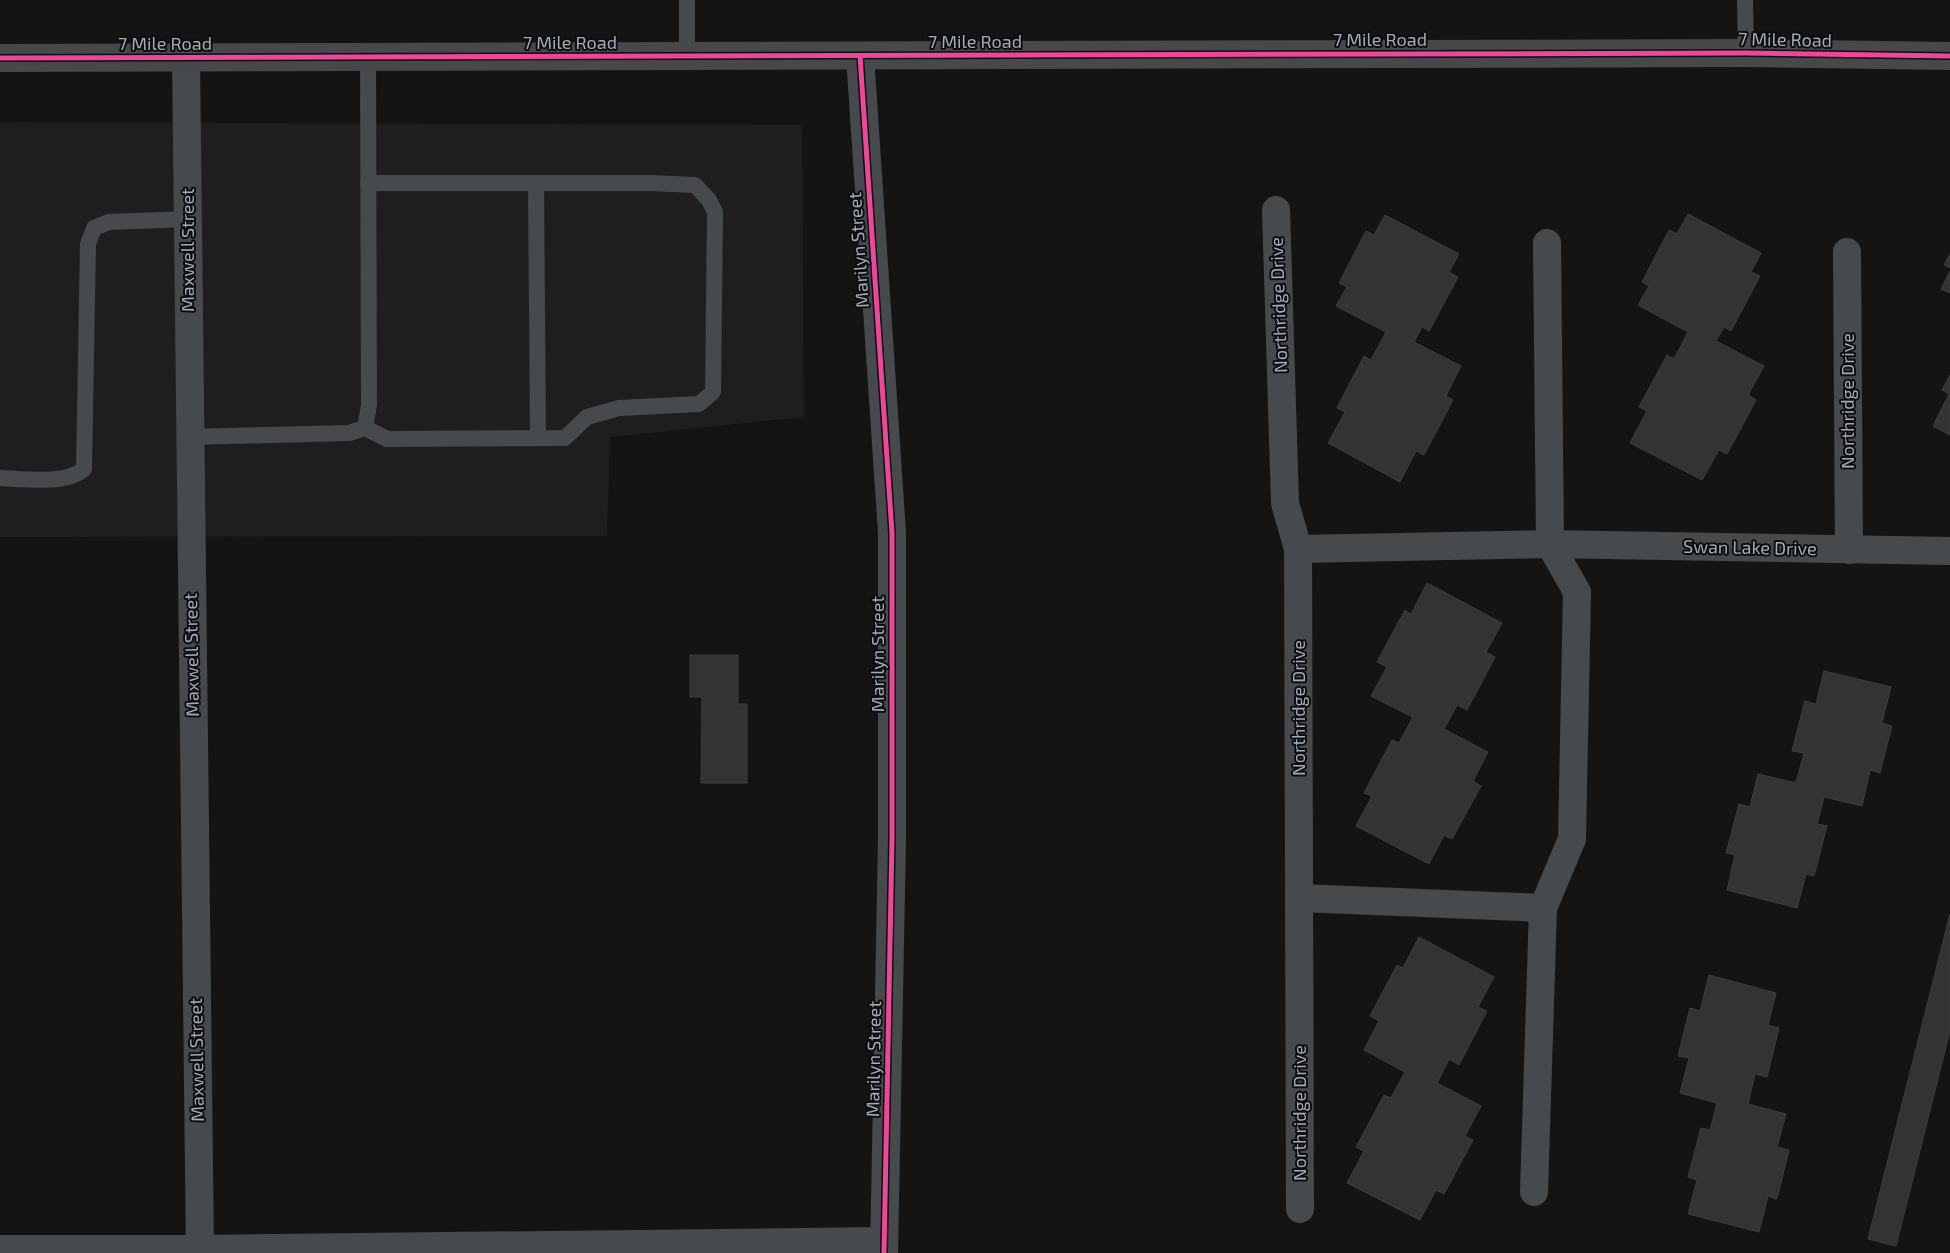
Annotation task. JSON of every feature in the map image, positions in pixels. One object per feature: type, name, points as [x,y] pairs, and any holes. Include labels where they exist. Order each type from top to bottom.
[{"type":"street","name":"7 Mile Road","points":[[0,58],[1746,53],[1950,56]]},
{"type":"street","name":"Marilyn Street","points":[[860,56],[892,533],[892,840],[884,1247]]},
{"type":"street","name":"Maxwell Street","points":[[186,57],[200,1251]]},
{"type":"street","name":"Northridge Drive","points":[[1276,210],[1285,503],[1298,550],[1300,1209]]},
{"type":"street","points":[[1534,1192],[1543,908],[1572,839],[1577,602],[1577,592],[1550,544],[1547,243]]},
{"type":"street","name":"Northridge Drive","points":[[1847,252],[1849,550]]},
{"type":"street","name":"Swan Lake Drive","points":[[1298,550],[1550,544],[1950,551]]},
{"type":"street","points":[[1300,898],[1543,908]]},
{"type":"street","points":[[0,1249],[200,1251],[884,1247]]},
{"type":"lane","points":[[687,0],[687,56]]},
{"type":"lane","points":[[1745,0],[1746,53]]},
{"type":"lane","points":[[366,428],[369,405],[368,57]]},
{"type":"lane","points":[[190,437],[348,433],[366,428],[387,439],[565,438],[588,417],[619,408],[699,404],[713,392],[715,212],[709,200],[695,184],[368,183]]},
{"type":"lane","points":[[536,183],[538,438]]},
{"type":"lane","points":[[0,478],[50,479],[69,477],[84,469],[88,244],[94,228],[108,222],[188,219]]},
{"type":"shaded area","points":[[0,122],[802,125],[804,417],[610,437],[607,536],[0,537]]},
{"type":"building","points":[[1688,214],[1761,253],[1751,272],[1760,276],[1731,331],[1724,327],[1716,341],[1764,366],[1748,395],[1756,400],[1727,454],[1719,450],[1702,480],[1630,443],[1647,411],[1639,407],[1667,355],[1674,359],[1688,332],[1638,305],[1649,286],[1642,282],[1669,230],[1677,234]]},
{"type":"building","points":[[1385,215],[1459,254],[1449,272],[1458,277],[1429,331],[1422,327],[1414,342],[1461,366],[1446,396],[1453,400],[1424,455],[1416,451],[1400,482],[1328,443],[1345,412],[1337,408],[1364,356],[1371,360],[1386,332],[1336,306],[1347,287],[1339,283],[1366,231],[1374,235]]},
{"type":"building","points":[[1950,254],[1950,268],[1944,265]]},
{"type":"building","points":[[1950,271],[1950,293],[1941,289]]},
{"type":"building","points":[[1950,375],[1950,435],[1933,426],[1949,394],[1942,390]]},
{"type":"building","points":[[1427,583],[1502,623],[1486,652],[1495,657],[1467,710],[1457,705],[1444,729],[1488,752],[1473,781],[1481,786],[1452,839],[1444,835],[1429,864],[1356,826],[1372,796],[1364,793],[1392,740],[1399,743],[1413,717],[1371,696],[1387,667],[1377,662],[1405,610],[1411,614]]},
{"type":"building","points":[[690,655],[738,655],[738,704],[747,704],[747,783],[701,783],[702,697],[690,697]]},
{"type":"building","points":[[1824,671],[1891,687],[1882,723],[1892,726],[1880,773],[1870,770],[1862,806],[1824,797],[1817,824],[1827,826],[1814,876],[1806,874],[1797,908],[1727,890],[1735,855],[1726,853],[1739,804],[1750,807],[1758,774],[1796,783],[1804,753],[1792,751],[1805,701],[1816,704]]},
{"type":"building","points":[[1950,914],[1950,1031],[1896,1246],[1868,1239]]},
{"type":"building","points":[[1419,937],[1494,977],[1478,1007],[1487,1011],[1459,1065],[1449,1059],[1437,1083],[1481,1106],[1465,1136],[1473,1140],[1444,1194],[1436,1190],[1420,1220],[1347,1183],[1364,1151],[1356,1147],[1384,1095],[1391,1098],[1405,1072],[1364,1050],[1379,1021],[1370,1016],[1397,965],[1403,968]]},
{"type":"building","points":[[1709,975],[1776,993],[1768,1025],[1779,1028],[1767,1077],[1755,1074],[1748,1104],[1786,1114],[1777,1147],[1789,1150],[1777,1199],[1768,1196],[1759,1232],[1688,1214],[1697,1180],[1688,1177],[1701,1128],[1710,1130],[1717,1103],[1680,1093],[1689,1058],[1678,1056],[1690,1008],[1700,1011]]},
{"type":"cycle path","points":[[0,58],[1746,53],[1950,56]]},
{"type":"cycle path","points":[[860,56],[892,533],[892,840],[884,1253]]}]
